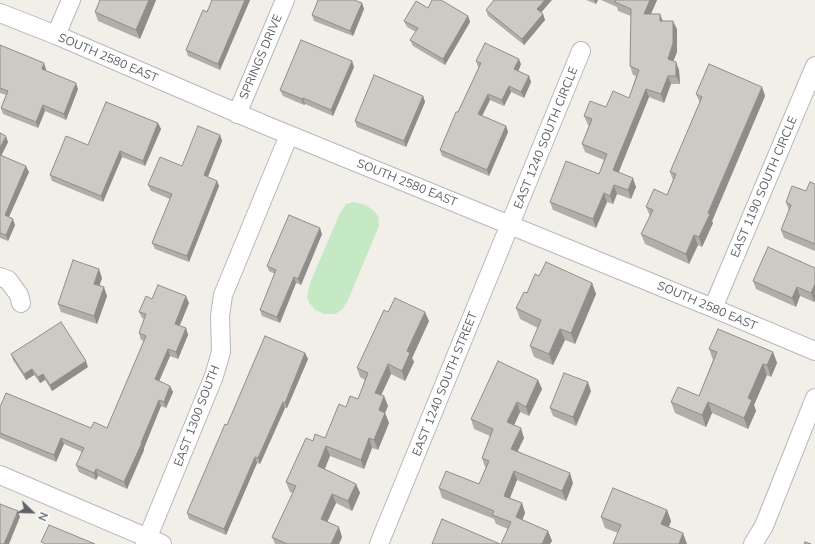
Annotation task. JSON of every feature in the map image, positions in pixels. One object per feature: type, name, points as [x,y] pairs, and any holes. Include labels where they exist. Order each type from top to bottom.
[{"type":"street","points":[[56,35],[71,0]]},
{"type":"street","name":"SPRINGS DRIVE","points":[[237,114],[285,0]]},
{"type":"street","name":"SOUTH 2580 EAST","points":[[0,13],[56,35],[237,114],[815,351]]},
{"type":"street","name":"EAST 1240 SOUTH CIRCLE","points":[[510,225],[582,50]]},
{"type":"street","name":"EAST 1190 SOUTH CIRCLE","points":[[713,308],[815,66]]},
{"type":"street","name":"EAST 1300 SOUTH","points":[[152,542],[214,376],[221,352],[220,316],[223,295],[289,135]]},
{"type":"street","name":"EAST 1240 SOUTH STREET","points":[[378,544],[510,225]]},
{"type":"street","points":[[0,276],[8,280],[19,295],[21,303]]},
{"type":"street","points":[[753,544],[764,526],[815,398]]},
{"type":"street","points":[[0,475],[152,542]]},
{"type":"green space","points":[[354,202],[366,205],[374,211],[378,216],[379,226],[348,300],[342,310],[335,314],[325,314],[315,310],[309,302],[307,297],[310,283],[340,213],[346,204]]},
{"type":"building","points":[[100,0],[149,0],[136,30],[95,12]]},
{"type":"building","points":[[212,0],[245,0],[218,64],[186,50],[203,10],[207,12]]},
{"type":"building","points":[[318,0],[354,0],[362,3],[350,31],[312,15]]},
{"type":"building","points":[[432,0],[441,0],[468,16],[443,59],[410,40],[418,28],[404,21],[416,1],[428,8]]},
{"type":"building","points":[[494,0],[545,0],[537,9],[543,14],[522,39],[486,10]]},
{"type":"building","points":[[616,0],[650,0],[644,14],[660,14],[660,21],[673,21],[673,43],[668,59],[676,62],[676,76],[668,76],[661,94],[646,89],[613,170],[633,178],[628,190],[614,185],[610,196],[604,193],[593,219],[550,202],[566,161],[599,174],[607,154],[582,144],[592,119],[584,116],[590,101],[606,107],[613,91],[629,98],[639,70],[630,66],[631,9],[615,2]]},
{"type":"building","points":[[301,40],[352,61],[331,110],[280,90]]},
{"type":"building","points":[[485,43],[519,59],[514,69],[529,76],[521,92],[509,86],[502,100],[488,94],[478,114],[506,126],[487,170],[440,150],[456,112],[458,112],[481,63],[476,61]]},
{"type":"building","points":[[0,45],[44,63],[42,69],[76,83],[64,114],[43,105],[36,122],[1,108],[8,91],[0,88]]},
{"type":"building","points":[[709,64],[762,87],[708,213],[710,214],[699,237],[694,235],[686,254],[641,234],[653,210],[646,207],[654,189],[667,195],[676,174],[670,172],[702,97],[696,94]]},
{"type":"building","points":[[374,75],[423,96],[404,141],[355,121]]},
{"type":"building","points":[[106,102],[158,123],[143,161],[120,151],[101,196],[50,175],[66,136],[88,145]]},
{"type":"building","points":[[198,126],[220,135],[204,175],[217,181],[187,256],[152,243],[172,194],[148,185],[160,157],[182,166]]},
{"type":"building","points":[[0,133],[6,136],[0,148]]},
{"type":"building","points":[[0,155],[26,166],[5,215],[13,219],[6,235],[0,233]]},
{"type":"building","points":[[810,182],[815,184],[815,244],[781,230],[791,205],[786,202],[792,186],[806,191]]},
{"type":"building","points":[[289,215],[320,228],[298,279],[294,277],[277,317],[260,310],[276,270],[267,266]]},
{"type":"building","points":[[768,247],[815,268],[815,284],[811,293],[797,287],[792,298],[753,281]]},
{"type":"building","points":[[73,260],[99,269],[94,284],[104,287],[94,316],[58,304]]},
{"type":"building","points":[[546,262],[592,283],[571,333],[560,329],[549,354],[530,346],[541,320],[516,308],[524,292],[527,293],[535,274],[539,276]]},
{"type":"building","points":[[158,285],[186,296],[175,324],[186,328],[176,352],[168,349],[155,379],[170,386],[164,402],[159,400],[142,443],[124,482],[96,469],[94,473],[76,465],[84,448],[61,438],[54,455],[0,433],[0,407],[6,393],[91,428],[94,422],[107,428],[146,336],[139,333],[146,314],[139,312],[146,296],[152,299]]},
{"type":"building","points":[[395,298],[425,312],[407,351],[410,353],[402,371],[388,364],[375,393],[384,396],[379,410],[385,413],[374,440],[369,438],[361,460],[326,446],[318,466],[356,484],[348,501],[332,494],[321,519],[339,527],[331,544],[287,544],[272,537],[296,486],[286,482],[306,438],[313,441],[315,434],[325,438],[339,404],[346,407],[350,396],[358,399],[368,373],[357,368],[384,310],[388,312]]},
{"type":"building","points":[[61,322],[86,361],[50,385],[43,374],[38,377],[32,369],[24,374],[11,354]]},
{"type":"building","points":[[718,329],[773,352],[767,365],[763,364],[748,398],[752,400],[744,418],[708,402],[702,415],[671,402],[678,387],[699,396],[717,352],[709,349]]},
{"type":"building","points":[[265,336],[305,353],[285,403],[283,402],[258,458],[255,457],[224,529],[187,513]]},
{"type":"building","points":[[498,361],[538,380],[526,407],[517,402],[507,422],[521,428],[511,449],[570,473],[562,491],[514,471],[504,496],[522,503],[516,517],[548,531],[542,544],[501,544],[511,522],[492,515],[494,511],[439,488],[446,471],[479,484],[489,461],[482,458],[493,429],[471,419]]},
{"type":"building","points":[[564,373],[588,382],[573,417],[550,408]]},
{"type":"building","points":[[613,488],[667,510],[661,524],[683,533],[679,544],[613,544],[621,525],[601,517]]},
{"type":"building","points":[[0,504],[18,511],[4,544],[0,544]]},
{"type":"building","points":[[442,519],[500,544],[432,544]]},
{"type":"building","points":[[49,525],[95,544],[46,544],[41,542]]}]
